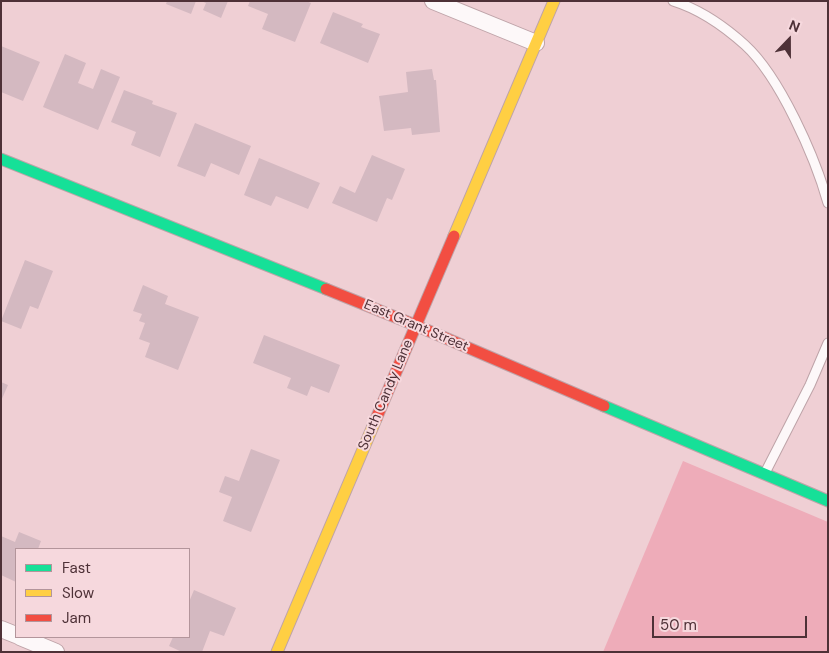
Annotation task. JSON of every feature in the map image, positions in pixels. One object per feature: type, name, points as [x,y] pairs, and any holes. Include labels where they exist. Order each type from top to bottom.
[{"type":"street","points":[[433,1],[536,43]]},
{"type":"street","name":"South Candy Lane","points":[[277,652],[554,1]]},
{"type":"street","name":"East Grant Street","points":[[2,162],[415,326],[828,501]]},
{"type":"street","points":[[1,629],[15,635]]},
{"type":"street","points":[[23,638],[56,652]]},
{"type":"lane","points":[[673,1],[685,3],[716,23],[745,45],[759,62],[779,91],[804,140],[828,203]]},
{"type":"lane","points":[[765,474],[825,359],[828,343]]},
{"type":"shaded area","points":[[683,461],[828,522],[828,652],[603,652]]},
{"type":"building","points":[[167,1],[196,1],[191,14],[166,4]]},
{"type":"building","points":[[201,1],[228,1],[221,18],[203,10],[206,3]]},
{"type":"building","points":[[250,1],[306,1],[311,3],[295,42],[262,29],[268,14],[248,6]]},
{"type":"building","points":[[333,12],[363,24],[361,27],[380,34],[368,63],[320,43]]},
{"type":"building","points":[[1,46],[40,62],[23,101],[1,92]]},
{"type":"building","points":[[65,54],[86,63],[78,83],[93,89],[101,69],[120,77],[98,130],[43,107]]},
{"type":"building","points":[[432,69],[434,80],[436,80],[440,132],[412,135],[411,128],[384,131],[379,96],[408,92],[406,72]]},
{"type":"building","points":[[124,90],[153,101],[152,104],[177,113],[160,157],[131,145],[136,132],[111,122]]},
{"type":"building","points":[[195,123],[251,146],[239,175],[211,163],[205,177],[177,166]]},
{"type":"building","points":[[372,155],[405,169],[392,200],[387,198],[377,222],[332,203],[340,186],[355,193]]},
{"type":"building","points":[[259,158],[320,183],[308,209],[276,196],[271,206],[244,195]]},
{"type":"building","points":[[25,260],[53,271],[38,309],[30,306],[21,329],[1,321]]},
{"type":"building","points":[[143,285],[168,296],[165,304],[199,317],[178,370],[145,357],[150,343],[139,339],[145,323],[139,321],[142,314],[133,311]]},
{"type":"building","points":[[264,335],[340,365],[329,393],[311,386],[307,396],[287,388],[291,378],[253,363]]},
{"type":"building","points":[[1,382],[8,385],[1,401]]},
{"type":"building","points":[[251,449],[280,460],[251,532],[223,521],[232,497],[219,492],[225,476],[239,481]]},
{"type":"building","points":[[19,532],[41,541],[38,548],[15,548],[15,582],[1,575],[1,536],[15,542]]},
{"type":"building","points":[[194,590],[236,608],[224,636],[210,631],[202,652],[182,652],[169,646],[173,638],[190,638],[190,600]]},
{"type":"traffic: fast","points":[[1,159],[326,289]]},
{"type":"traffic: fast","points":[[604,406],[828,501]]},
{"type":"traffic: slow","points":[[454,236],[554,1]]},
{"type":"traffic: slow","points":[[277,652],[376,419]]},
{"type":"traffic: jam","points":[[376,419],[454,236]]},
{"type":"traffic: jam","points":[[326,289],[604,406]]}]
